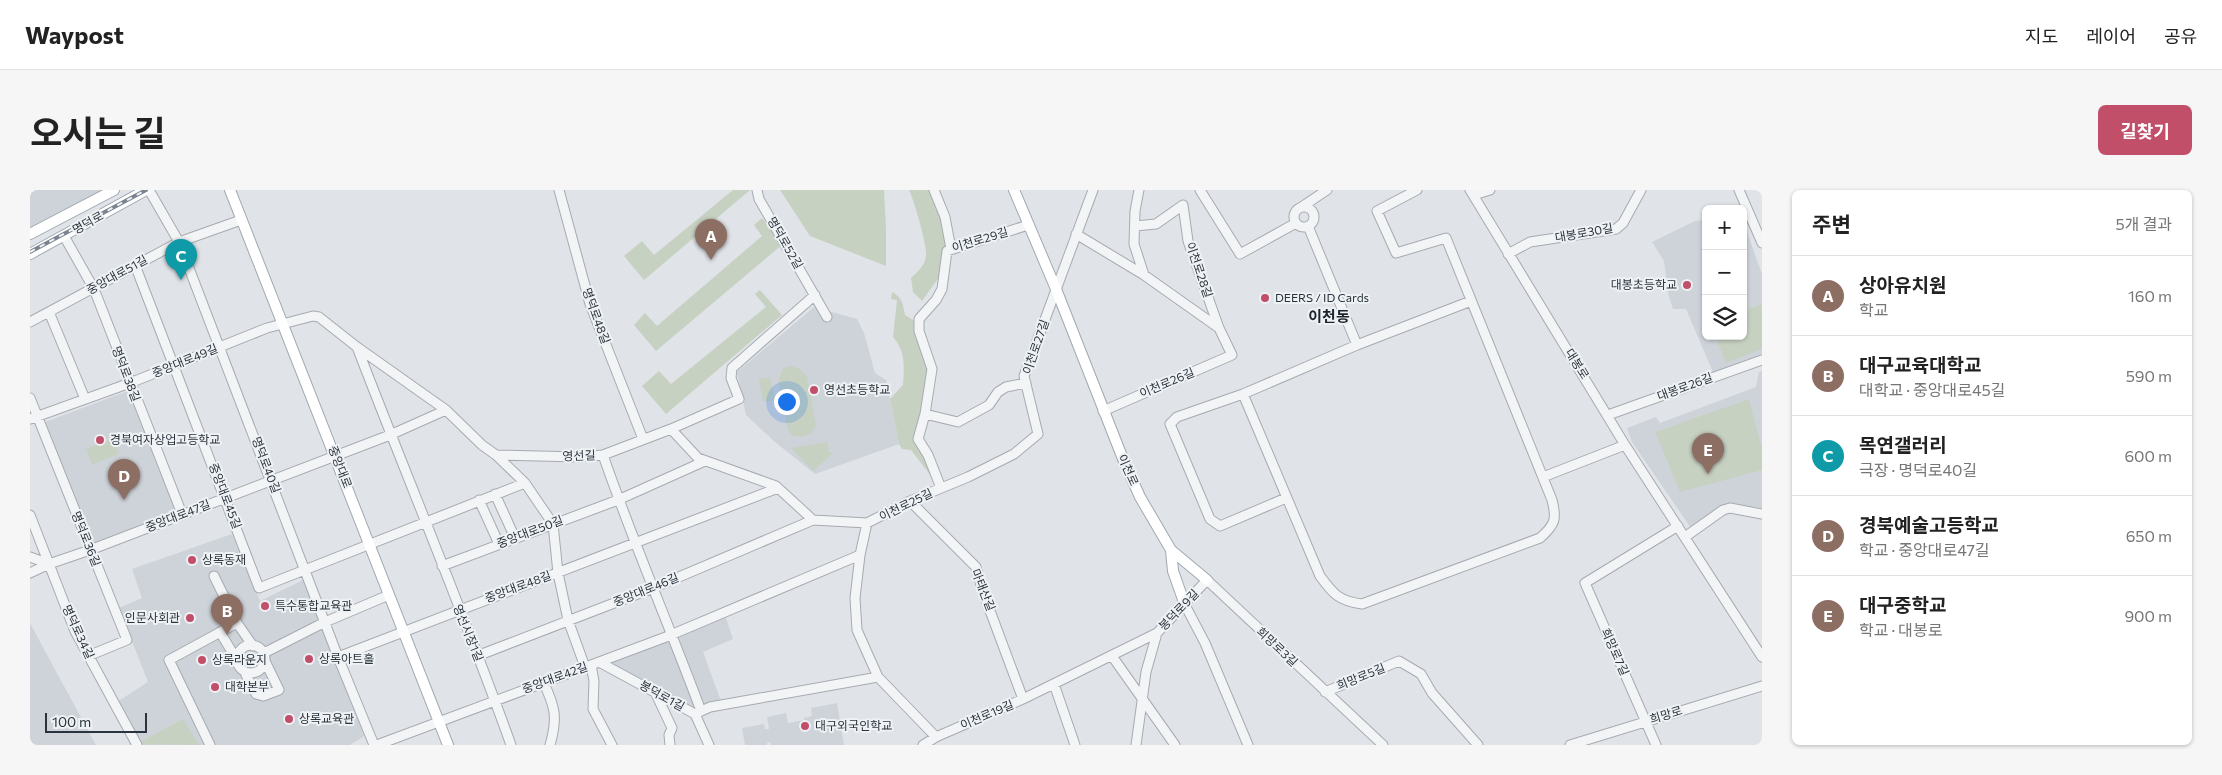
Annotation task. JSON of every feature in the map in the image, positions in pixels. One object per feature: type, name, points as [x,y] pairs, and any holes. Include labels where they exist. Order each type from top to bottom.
[{"type":"main road","name":"명덕로","points":[[30,234],[114,190]]},
{"type":"main road","name":"명덕로","points":[[30,254],[148,190]]},
{"type":"main road","name":"이천로","points":[[1014,190],[1140,498],[1171,550],[1173,571],[1185,605]]},
{"type":"main road","name":"중앙대로","points":[[234,193],[241,220],[336,456],[448,745]]},
{"type":"main road","name":"희망로3길","points":[[1171,550],[1207,580]]},
{"type":"street","name":"명덕로40길","points":[[148,190],[180,242],[338,657],[376,745]]},
{"type":"street","name":"명덕로48길","points":[[559,190],[590,304],[643,439]]},
{"type":"street","name":"명덕로52길","points":[[757,190],[759,200],[827,318]]},
{"type":"street","points":[[934,190],[945,217],[951,249]]},
{"type":"street","points":[[1056,289],[1093,190]]},
{"type":"street","points":[[1139,190],[1135,211],[1134,244],[1144,275]]},
{"type":"street","points":[[1200,190],[1240,254],[1296,223]]},
{"type":"street","points":[[1296,223],[1295,213],[1327,190]]},
{"type":"street","points":[[1243,394],[1320,576],[1332,592],[1346,602],[1362,604],[1540,538],[1550,529],[1556,515],[1543,477],[1446,238],[1396,253],[1377,211],[1417,190]]},
{"type":"street","points":[[1472,193],[1490,190]]},
{"type":"street","name":"대봉로30길","points":[[1508,254],[1530,242],[1616,229],[1623,223],[1641,190]]},
{"type":"street","points":[[1739,190],[1758,226],[1762,242]]},
{"type":"street","name":"대봉로","points":[[1472,193],[1626,445],[1762,657]]},
{"type":"street","name":"이천로28길","points":[[1135,226],[1156,224],[1183,205],[1188,241],[1219,328],[1232,355]]},
{"type":"street","points":[[1296,223],[1301,226],[1308,226],[1314,220],[1314,213],[1309,208],[1300,208]]},
{"type":"street","name":"중앙대로51길","points":[[30,322],[180,242],[241,220]]},
{"type":"street","name":"이천로29길","points":[[941,488],[928,455],[918,439],[925,414],[932,368],[918,331],[919,319],[936,300],[942,289],[947,251],[1028,225]]},
{"type":"street","points":[[1308,226],[1357,345]]},
{"type":"street","name":"이천로28길","points":[[1076,234],[1144,275],[1219,328]]},
{"type":"street","name":"명덕로38길","points":[[64,236],[94,289],[182,514]]},
{"type":"street","name":"중앙대로45길","points":[[135,265],[260,588],[426,520]]},
{"type":"street","name":"이천로27길","points":[[1038,434],[1024,376],[1056,289]]},
{"type":"street","name":"영선길","points":[[496,455],[579,457],[603,455],[671,429],[739,398],[731,378],[732,368],[815,295]]},
{"type":"street","points":[[1286,498],[1220,526],[1215,523],[1210,519],[1170,424],[1177,417],[1243,394],[1357,345],[1471,301]]},
{"type":"street","points":[[49,312],[85,399]]},
{"type":"street","name":"중앙대로49길","points":[[33,418],[283,324],[313,316],[319,317],[357,347]]},
{"type":"street","points":[[357,347],[446,410],[482,445],[496,455],[525,483],[552,524],[558,573],[568,620],[592,665],[594,709],[612,745]]},
{"type":"street","name":"영선시장1길","points":[[357,347],[390,435],[426,520],[511,745]]},
{"type":"street","name":"이천로26길","points":[[1103,411],[1232,355]]},
{"type":"street","name":"대봉로26길","points":[[1608,415],[1762,360]]},
{"type":"street","points":[[925,414],[958,422],[989,405],[998,392],[1006,387],[1026,383]]},
{"type":"street","name":"명덕로36길","points":[[30,398],[33,418],[127,640],[88,656]]},
{"type":"street","points":[[336,456],[446,410]]},
{"type":"street","points":[[671,429],[698,458],[778,488],[812,520]]},
{"type":"street","name":"이천로25길","points":[[812,520],[867,523],[910,501],[1014,454],[1038,434]]},
{"type":"street","points":[[1543,477],[1626,445]]},
{"type":"street","points":[[603,455],[634,542],[672,635],[698,712],[710,707],[878,677]]},
{"type":"street","name":"중앙대로47길","points":[[30,573],[49,564],[336,456]]},
{"type":"street","name":"중앙대로50길","points":[[442,566],[618,500],[705,461]]},
{"type":"street","points":[[426,520],[525,483]]},
{"type":"street","name":"중앙대로48길","points":[[338,657],[778,488]]},
{"type":"street","points":[[495,494],[515,538]]},
{"type":"street","points":[[479,500],[499,544]]},
{"type":"street","name":"마태산길","points":[[910,501],[976,567],[1023,699]]},
{"type":"street","points":[[1685,537],[1723,510],[1730,508],[1762,514]]},
{"type":"street","name":"명덕로34길","points":[[30,515],[75,631],[137,745]]},
{"type":"street","name":"중앙대로46길","points":[[477,656],[654,588],[812,520]]},
{"type":"street","points":[[867,523],[860,555],[855,616],[857,630],[878,677],[936,737]]},
{"type":"street","name":"희망로7길","points":[[1656,745],[1585,583],[1678,526]]},
{"type":"street","name":"중앙대로42길","points":[[376,745],[672,635],[860,555]]},
{"type":"street","points":[[30,557],[49,564]]},
{"type":"street","points":[[214,576],[237,623],[253,646],[264,657],[279,690],[264,696],[256,694],[220,632]]},
{"type":"street","name":"봉덕로9길","points":[[1136,745],[1142,699],[1157,633],[1207,580]]},
{"type":"street","name":"희망로3길","points":[[1207,580],[1383,745]]},
{"type":"street","points":[[244,671],[258,672],[261,669],[264,657],[325,622],[389,595]]},
{"type":"street","name":"이천로","points":[[1185,605],[1205,643],[1248,745]]},
{"type":"street","points":[[210,745],[169,660],[237,623]]},
{"type":"street","name":"이천로19길","points":[[923,745],[936,737],[1023,699],[1157,633]]},
{"type":"street","points":[[1138,642],[1150,658]]},
{"type":"street","points":[[238,662],[241,650],[253,646]]},
{"type":"street","points":[[1112,656],[1175,745]]},
{"type":"street","name":"희망로5길","points":[[1325,692],[1399,661],[1421,674],[1432,693],[1478,745]]},
{"type":"street","name":"봉덕로1길","points":[[592,665],[698,712],[710,745]]},
{"type":"street","points":[[543,682],[556,711],[556,722],[550,745]]},
{"type":"street","points":[[1054,684],[1075,745]]},
{"type":"street","name":"희망로","points":[[1570,745],[1762,686]]},
{"type":"street","points":[[655,692],[672,728],[669,735],[670,745]]},
{"type":"shaded area","points":[[30,190],[116,190],[30,237]]},
{"type":"shaded area","name":"대봉초등학교","points":[[1702,220],[1702,340],[1747,340],[1747,232],[1762,274],[1762,354],[1713,372],[1686,309],[1673,309],[1669,297],[1664,261],[1652,242],[1695,221]]},
{"type":"shaded area","name":"영선초등학교","points":[[814,307],[857,319],[864,333],[875,373],[886,380],[899,444],[815,474],[775,442],[746,415],[737,372]]},
{"type":"shaded area","points":[[1762,371],[1762,508],[1726,506],[1691,528],[1632,442],[1627,428],[1656,417],[1660,423],[1756,387],[1759,372]]},
{"type":"shaded area","points":[[128,391],[176,512],[94,545],[45,422]]},
{"type":"shaded area","points":[[232,534],[260,601],[303,580],[364,736],[350,745],[137,745],[114,704],[148,682],[119,608],[142,598],[132,569]]},
{"type":"shaded area","points":[[724,612],[733,639],[703,652],[721,701],[695,714],[599,662]]},
{"type":"shaded area","points":[[30,623],[46,653],[96,745],[30,745]]},
{"type":"shaded area","name":"대구외국인학교","points":[[837,703],[844,745],[771,745],[770,742],[767,745],[745,745],[742,728],[764,724],[765,729],[769,729],[767,717],[786,713],[788,723],[804,720],[804,718],[812,716],[811,708]]},
{"type":"green space","points":[[733,190],[750,190],[644,280],[624,256],[642,241],[654,255]]},
{"type":"green space","points":[[780,190],[884,190],[886,266],[810,236]]},
{"type":"green space","points":[[909,190],[934,190],[951,249],[945,269],[922,301],[913,292],[911,278],[921,268],[926,250],[920,222]]},
{"type":"green space","points":[[762,218],[783,244],[656,351],[634,325],[645,313],[657,326],[762,236],[754,225]]},
{"type":"green space","points":[[760,290],[782,315],[666,414],[642,386],[659,371],[671,384],[766,307],[755,294]]},
{"type":"green space","points":[[892,292],[902,301],[905,315],[913,320],[932,369],[918,439],[935,474],[931,476],[911,450],[902,449],[899,444],[890,399],[903,385],[904,366],[900,348],[893,337],[897,300],[891,299]]},
{"type":"green space","points":[[1762,304],[1762,349],[1726,363],[1717,340],[1747,340],[1747,310]]},
{"type":"green space","points":[[790,366],[798,368],[807,376],[816,424],[813,431],[804,436],[793,436],[788,431],[778,381],[783,368]]},
{"type":"green space","points":[[770,377],[775,400],[763,402],[759,379]]},
{"type":"green space","points":[[1749,399],[1762,449],[1762,470],[1680,492],[1655,432]]},
{"type":"green space","points":[[113,438],[119,454],[92,465],[86,449]]},
{"type":"green space","points":[[827,442],[829,452],[833,453],[813,471],[791,448]]},
{"type":"green space","points":[[183,719],[199,745],[137,744]]},
{"type":"railway","points":[[30,252],[146,190]]},
{"type":"place","name":"상아유치원","points":[[711,260]]},
{"type":"place","name":"목연갤러리","points":[[181,280]]},
{"type":"place","name":"대봉초등학교","points":[[1687,285]]},
{"type":"place","name":"DEERS / ID Cards","points":[[1265,298]]},
{"type":"place","name":"영선초등학교","points":[[814,390]]},
{"type":"place","name":"경북여자상업고등학교","points":[[100,440]]},
{"type":"place","name":"대구중학교","points":[[1708,474]]},
{"type":"place","name":"경북예술고등학교","points":[[124,500]]},
{"type":"place","name":"상록동재","points":[[192,560]]},
{"type":"place","name":"특수통합교육관","points":[[265,606]]},
{"type":"place","name":"인문사회관","points":[[190,618]]},
{"type":"place","name":"대구교육대학교","points":[[227,635]]},
{"type":"place","name":"상록아트홀","points":[[309,659]]},
{"type":"place","name":"상록라운지","points":[[202,660]]},
{"type":"place","name":"대학본부","points":[[215,687]]},
{"type":"place","name":"상록교육관","points":[[289,719]]},
{"type":"place","name":"대구외국인학교","points":[[805,726]]},
{"type":"district","name":"이천동","points":[[1329,317]]}]
